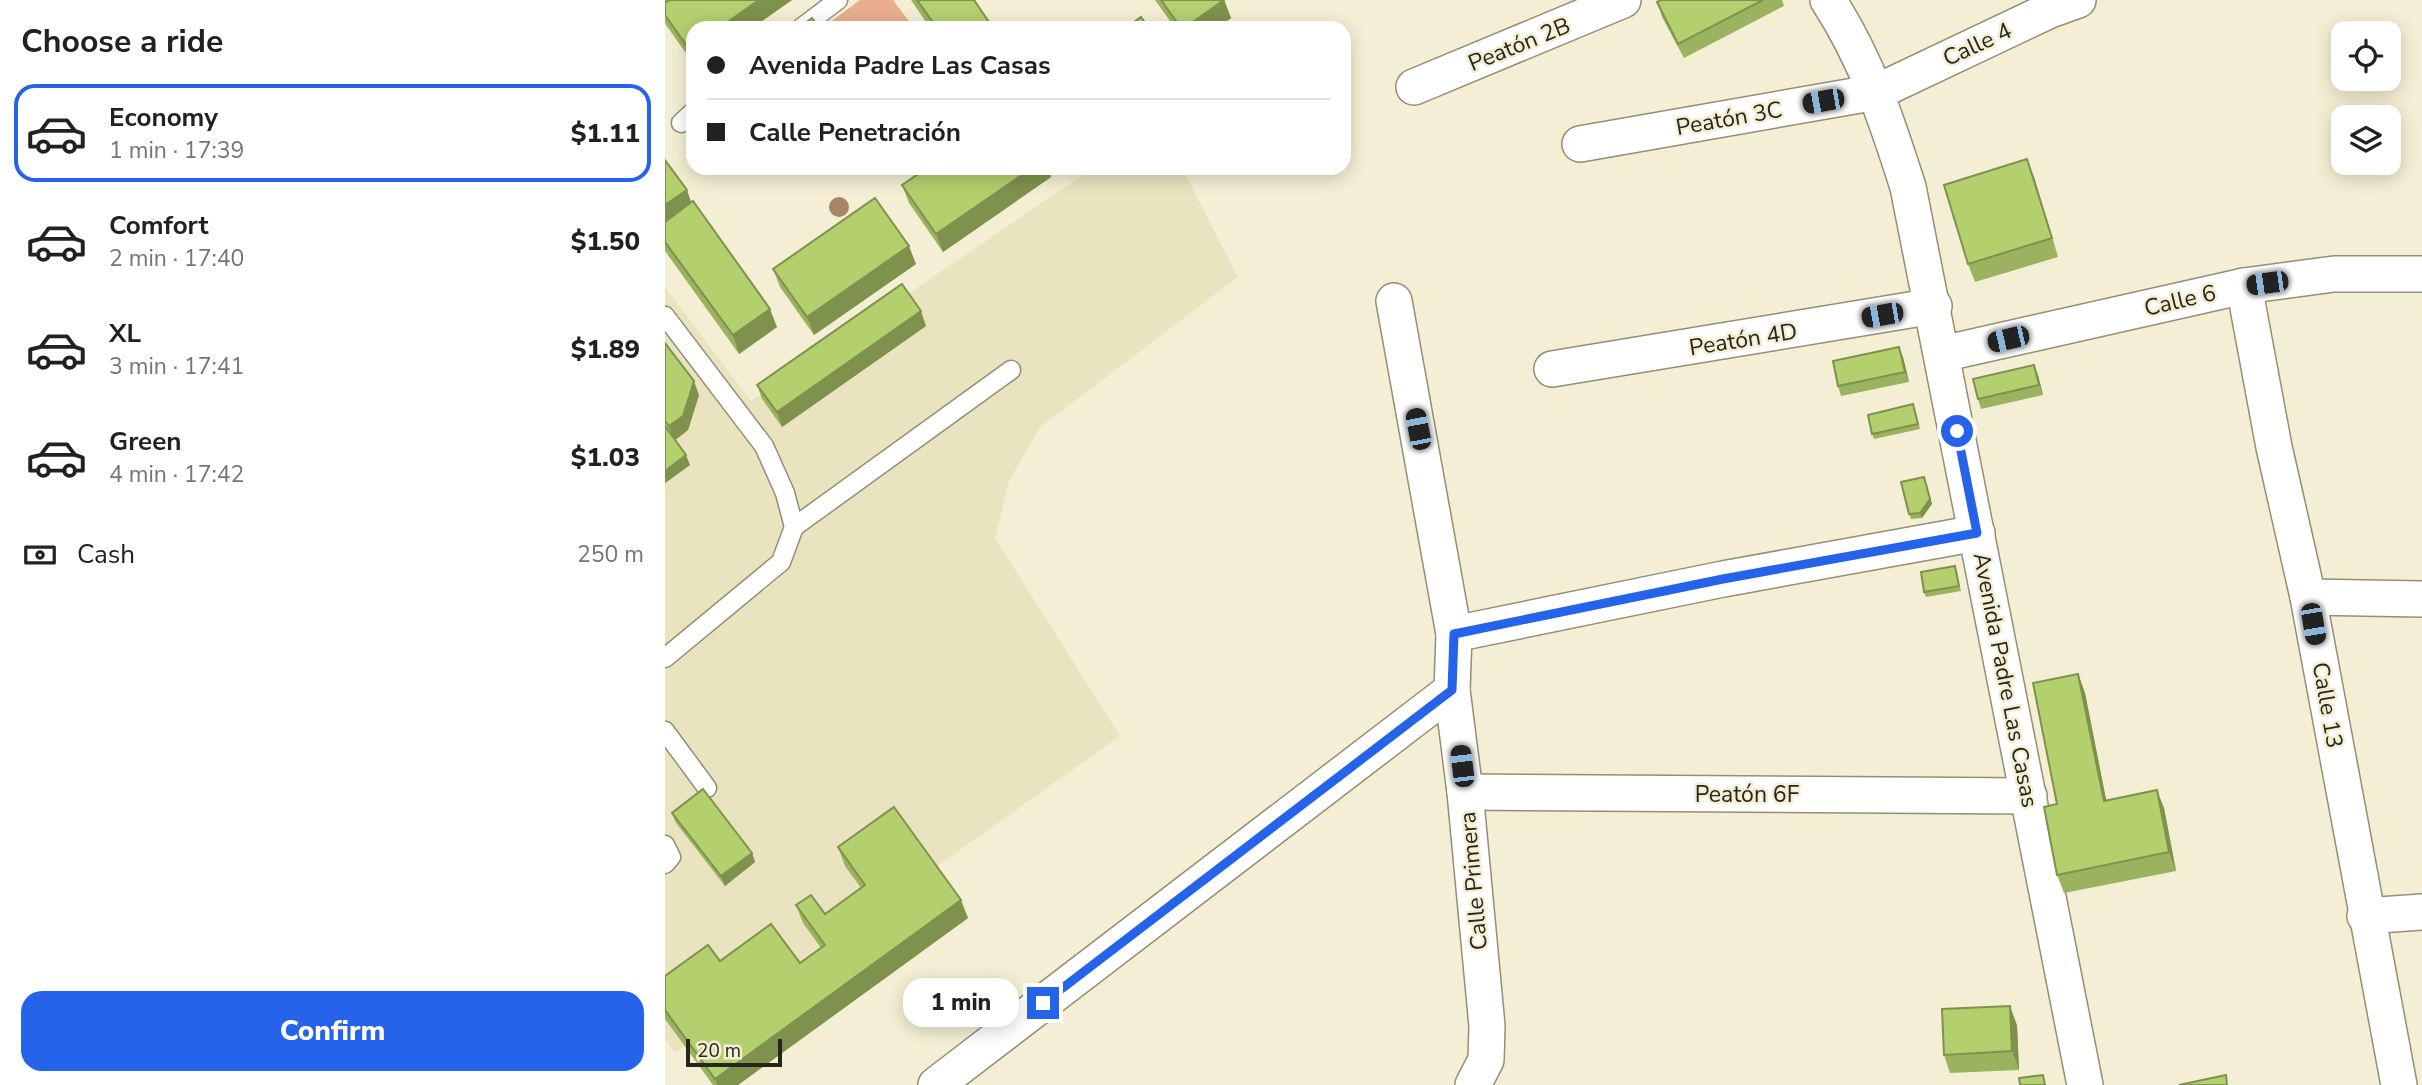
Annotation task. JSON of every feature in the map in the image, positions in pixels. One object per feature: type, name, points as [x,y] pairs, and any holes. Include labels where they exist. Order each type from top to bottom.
[{"type":"street","name":"Peatón 2B","points":[[1414,87],[1623,0]]},
{"type":"street","name":"Avenida Padre Las Casas","points":[[1828,0],[1849,32],[1877,92],[1909,187],[2085,1085]]},
{"type":"street","name":"Calle 4","points":[[1877,92],[2050,10],[2078,0]]},
{"type":"street","name":"Peatón 3C","points":[[1580,144],[1877,92]]},
{"type":"street","name":"Calle 6","points":[[1942,354],[2244,286],[2334,274],[2422,274]]},
{"type":"street","name":"Calle 13","points":[[2244,286],[2274,447],[2308,597],[2365,916],[2399,1085]]},
{"type":"street","name":"Calle Primera","points":[[1394,301],[1454,634],[1452,690],[1465,792],[1487,1026],[1486,1060],[1473,1085]]},
{"type":"street","name":"Peatón 4D","points":[[1552,369],[1934,306]]},
{"type":"street","points":[[1454,634],[1723,579],[1977,533]]},
{"type":"street","points":[[2308,597],[2422,599]]},
{"type":"street","points":[[936,1085],[1452,690]]},
{"type":"street","name":"Peatón 6F","points":[[1465,792],[2029,796]]},
{"type":"street","points":[[2365,916],[2422,912]]},
{"type":"lane","points":[[810,21],[838,0]]},
{"type":"lane","points":[[665,316],[764,446],[785,493],[794,527]]},
{"type":"lane","points":[[665,658],[781,562],[794,527],[1011,370]]},
{"type":"lane","points":[[665,731],[707,788]]},
{"type":"lane","points":[[665,845],[671,857],[665,864]]},
{"type":"shaded area","points":[[860,0],[893,0],[909,21],[832,21]]},
{"type":"shaded area","points":[[1083,175],[1186,175],[1238,277],[1040,427],[1009,481],[995,538],[1120,736],[675,1053],[665,1039],[665,287],[751,401]]},
{"type":"building","points":[[669,0],[759,0],[729,21],[686,21],[686,45],[665,15],[665,3]]},
{"type":"building","points":[[917,0],[974,0],[988,21],[932,21]]},
{"type":"building","points":[[1161,0],[1224,0],[1194,21],[1176,21]]},
{"type":"building","points":[[1763,0],[1678,44],[1657,2]]},
{"type":"building","points":[[2027,159],[2052,238],[1968,264],[1944,185]]},
{"type":"building","points":[[665,160],[687,190],[665,205]]},
{"type":"building","points":[[917,175],[1022,175],[936,234],[902,185]]},
{"type":"building","points":[[875,198],[909,246],[807,317],[773,269]]},
{"type":"building","points":[[693,201],[770,309],[733,335],[665,242],[665,222]]},
{"type":"building","points":[[902,284],[921,311],[777,412],[757,385]]},
{"type":"building","points":[[665,343],[694,381],[683,416],[669,426],[665,421]]},
{"type":"building","points":[[1899,347],[1905,372],[1838,386],[1833,361]]},
{"type":"building","points":[[2034,365],[2039,385],[1978,399],[1973,379]]},
{"type":"building","points":[[1913,404],[1918,424],[1872,434],[1868,415]]},
{"type":"building","points":[[665,426],[686,455],[665,471]]},
{"type":"building","points":[[1924,477],[1930,499],[1920,513],[1909,514],[1901,482]]},
{"type":"building","points":[[1955,566],[1959,586],[1924,592],[1921,572]]},
{"type":"building","points":[[2078,674],[2104,801],[2157,790],[2169,852],[2057,875],[2044,807],[2057,804],[2033,683]]},
{"type":"building","points":[[703,789],[752,853],[721,876],[672,813]]},
{"type":"building","points":[[894,807],[961,900],[715,1079],[665,1010],[665,976],[708,945],[720,961],[771,924],[800,963],[825,945],[796,905],[811,895],[825,914],[865,885],[838,847]]},
{"type":"building","points":[[2010,1006],[2012,1051],[1944,1055],[1942,1009]]},
{"type":"building","points":[[2043,1075],[2045,1085],[2020,1085],[2019,1078]]},
{"type":"building","points":[[2226,1075],[2227,1085],[2179,1085]]},
{"type":"route","points":[[1043,1003],[1452,690],[1454,634],[1723,579],[1977,533],[1957,431]]}]
